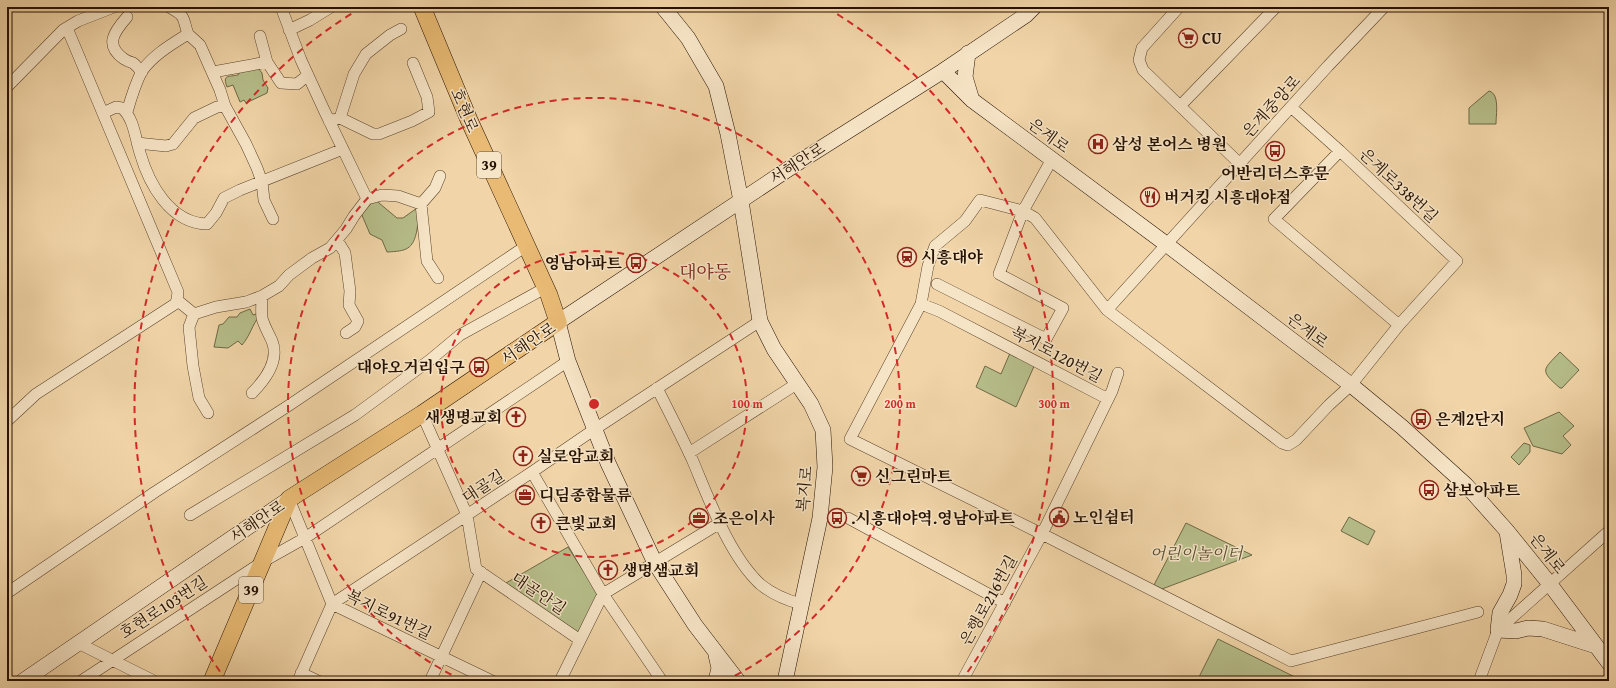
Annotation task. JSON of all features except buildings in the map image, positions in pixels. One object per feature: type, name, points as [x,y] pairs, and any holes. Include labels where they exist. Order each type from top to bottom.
[{"type":"main road","name":"호현로","points":[[422,7],[469,120],[546,288],[558,322]]},
{"type":"main road","name":"서해안로","points":[[288,499],[422,414],[558,322]]},
{"type":"main road","name":"39","points":[[212,681],[264,561],[288,499]]},
{"type":"street","points":[[7,87],[57,36],[67,28],[114,7]]},
{"type":"street","points":[[169,7],[180,14],[186,22],[188,34],[200,45],[213,72],[224,106],[246,144],[262,182],[264,200],[273,219]]},
{"type":"street","points":[[281,7],[308,75],[367,199]]},
{"type":"street","points":[[290,30],[310,20],[330,7]]},
{"type":"street","name":"복지로","points":[[663,7],[688,38],[716,86],[728,134],[741,200],[760,321],[774,349],[811,404],[823,430],[825,439],[825,467],[820,518],[785,681]]},
{"type":"street","name":"서해안로","points":[[558,322],[741,200],[943,71],[1026,15],[1034,7]]},
{"type":"street","points":[[1179,7],[1142,48],[1139,60],[1143,70],[1240,164]]},
{"type":"street","points":[[1180,106],[1276,7]]},
{"type":"street","name":"은계중앙로","points":[[1107,310],[1384,7]]},
{"type":"street","points":[[127,17],[113,36],[112,42],[116,51],[125,60],[134,64],[142,72]]},
{"type":"street","points":[[7,421],[36,394],[175,304],[177,300],[178,292],[67,28]]},
{"type":"street","points":[[340,118],[354,74],[366,54],[390,35],[401,29]]},
{"type":"street","points":[[127,112],[135,87],[142,72],[148,64],[170,45],[188,34]]},
{"type":"street","points":[[260,36],[267,62],[281,83],[298,84],[308,75]]},
{"type":"street","points":[[968,53],[965,77],[972,100]]},
{"type":"street","points":[[213,72],[267,62]]},
{"type":"street","points":[[329,121],[340,118],[373,134],[379,134],[412,122],[429,112],[427,98],[413,63]]},
{"type":"street","name":"은계로","points":[[943,71],[972,100],[1166,244],[1351,385],[1402,427],[1466,485],[1549,583],[1609,663]]},
{"type":"street","points":[[137,143],[166,146],[173,144],[194,118],[217,107],[224,106]]},
{"type":"street","points":[[103,113],[116,107],[122,108],[127,112],[134,130],[140,155],[161,198],[177,214],[195,224],[206,224],[216,213],[224,198],[343,149]]},
{"type":"street","points":[[1291,107],[1340,151]]},
{"type":"street","name":"은계로338번길","points":[[1107,310],[1285,444],[1291,444],[1351,385],[1399,325],[1457,261],[1340,151],[1274,219],[1399,325]]},
{"type":"street","points":[[937,284],[1046,340],[1063,308],[999,274],[1023,211],[1052,159]]},
{"type":"street","points":[[438,278],[427,261],[421,204],[435,188],[440,176]]},
{"type":"street","points":[[194,314],[216,307],[246,302],[262,296],[279,286],[289,275],[312,258],[330,248],[346,229],[367,199],[382,195],[398,196],[421,204]]},
{"type":"street","points":[[1107,310],[1035,218],[1023,211],[980,200],[966,221],[935,246],[928,266],[921,304],[850,439],[1042,534],[1291,661],[1478,612]]},
{"type":"street","points":[[337,240],[346,253],[350,291],[349,305],[358,321],[355,327],[346,333]]},
{"type":"street","points":[[7,593],[155,492],[288,406],[526,246]]},
{"type":"street","points":[[190,515],[355,415],[430,360],[460,335],[546,288]]},
{"type":"street","points":[[252,393],[262,384],[270,371],[274,351],[273,343],[262,318],[262,296]]},
{"type":"street","points":[[177,300],[194,314]]},
{"type":"street","name":"복지로120번길","points":[[921,304],[939,311],[1108,399],[1042,534]]},
{"type":"street","points":[[194,314],[189,327],[192,366],[200,398],[208,413]]},
{"type":"street","name":"대골길","points":[[332,604],[467,516],[594,429],[760,321]]},
{"type":"street","points":[[558,322],[568,361],[594,429],[618,486],[655,563],[675,595],[716,654],[738,681]]},
{"type":"street","name":"호현로103번길","points":[[81,681],[264,561],[305,538],[568,361]]},
{"type":"street","points":[[1108,399],[1118,373]]},
{"type":"street","points":[[689,453],[798,383]]},
{"type":"street","points":[[657,388],[689,453],[720,523],[741,560],[761,584],[783,599],[801,604]]},
{"type":"street","points":[[422,414],[467,516],[476,569],[481,572],[430,681]]},
{"type":"street","points":[[532,472],[603,594],[662,681]]},
{"type":"street","name":"서해안로","points":[[23,681],[288,499]]},
{"type":"street","name":"복지로91번길","points":[[288,499],[332,604],[492,681]]},
{"type":"street","points":[[848,518],[1006,603]]},
{"type":"street","points":[[560,681],[603,594],[720,523]]},
{"type":"street","points":[[1498,630],[1609,531]]},
{"type":"street","points":[[1479,681],[1498,630],[1500,613],[1511,594],[1514,581],[1507,532]]},
{"type":"street","name":"은행로216번길","points":[[962,681],[1006,603],[1042,534]]},
{"type":"street","name":"대골안길","points":[[481,572],[580,640]]},
{"type":"street","points":[[318,681],[300,677],[332,604]]},
{"type":"street","points":[[1498,630],[1516,631],[1528,628],[1544,629],[1596,646]]},
{"type":"street","points":[[78,643],[154,681]]},
{"type":"street","points":[[716,654],[719,668],[716,681]]},
{"type":"green space","points":[[258,68],[262,73],[263,80],[268,88],[267,93],[246,103],[244,100],[240,102],[233,85],[227,87],[225,80],[226,78],[229,76],[238,75],[240,72]]},
{"type":"green space","points":[[1489,91],[1495,96],[1496,100],[1496,124],[1469,124],[1469,108]]},
{"type":"green space","points":[[377,200],[397,218],[403,218],[417,208],[417,230],[413,242],[408,248],[399,251],[387,252],[382,240],[370,234],[361,213],[366,207]]},
{"type":"green space","points":[[250,309],[253,315],[259,313],[260,315],[242,345],[238,341],[228,348],[214,347],[219,325],[223,324],[229,317],[237,317],[240,313]]},
{"type":"green space","points":[[1560,352],[1579,370],[1562,388],[1560,388],[1546,373],[1547,367]]},
{"type":"green space","points":[[1010,353],[1035,364],[1016,407],[976,387],[985,366],[1001,374]]},
{"type":"green space","points":[[1559,412],[1574,426],[1563,436],[1571,445],[1562,454],[1533,446],[1524,428]]},
{"type":"green space","points":[[1524,443],[1530,445],[1530,452],[1519,465],[1511,457]]},
{"type":"green space","points":[[1349,517],[1375,531],[1368,545],[1341,531]]},
{"type":"green space","name":"어린이놀이터","points":[[1186,523],[1252,555],[1162,589],[1154,585]]},
{"type":"green space","points":[[568,547],[598,594],[578,634],[575,635],[506,583]]},
{"type":"green space","points":[[1218,639],[1303,681],[1197,681]]},
{"type":"place","name":"CU","points":[[1188,38]]},
{"type":"place","name":"삼성 본어스 병원","points":[[1098,144]]},
{"type":"place","name":"어반리더스후문","points":[[1275,151]]},
{"type":"place","name":"버거킹 시흥대야점","points":[[1150,197]]},
{"type":"place","name":"시흥대야","points":[[907,257]]},
{"type":"place","name":"영남아파트","points":[[636,263]]},
{"type":"place","name":"대야오거리입구","points":[[479,367]]},
{"type":"place","name":"새생명교회","points":[[516,417]]},
{"type":"place","name":"은계2단지","points":[[1421,419]]},
{"type":"place","name":"실로암교회","points":[[523,456]]},
{"type":"place","name":"신그린마트","points":[[861,476]]},
{"type":"place","name":"삼보아파트","points":[[1429,490]]},
{"type":"place","name":"디딤종합물류","points":[[525,495]]},
{"type":"place","name":"노인쉼터","points":[[1059,517]]},
{"type":"place","name":"조은이사","points":[[699,518]]},
{"type":"place","name":".시흥대야역.영남아파트","points":[[837,518]]},
{"type":"place","name":"큰빛교회","points":[[541,523]]},
{"type":"place","name":"생명샘교회","points":[[608,570]]},
{"type":"district","name":"대야동","points":[[705,272]]}]
